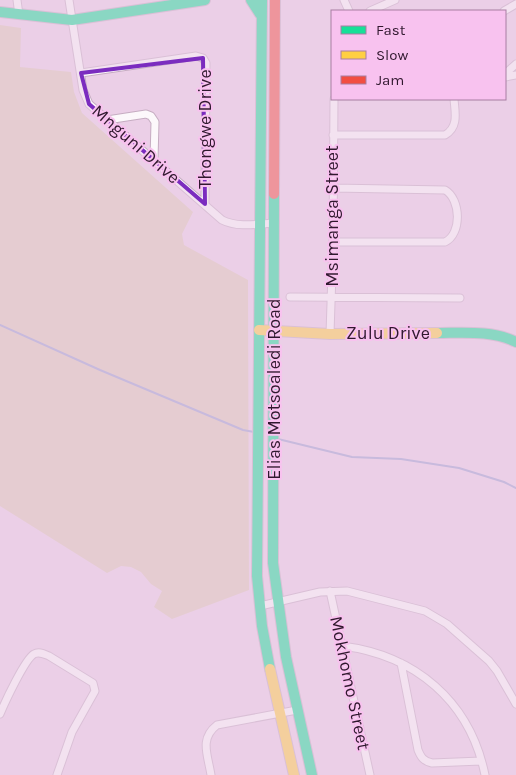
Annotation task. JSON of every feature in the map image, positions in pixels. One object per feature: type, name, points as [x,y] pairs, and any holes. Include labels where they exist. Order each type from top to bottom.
[{"type":"main road","points":[[0,12],[72,20],[204,0]]},
{"type":"main road","points":[[251,0],[262,18]]},
{"type":"main road","name":"Elias Motsoaledi Road","points":[[262,0],[257,567],[260,606],[280,714],[294,775]]},
{"type":"main road","name":"Elias Motsoaledi Road","points":[[275,0],[273,562],[286,657],[312,775]]},
{"type":"main road","name":"Zulu Drive","points":[[259,330],[330,334],[471,333],[504,336],[516,342]]},
{"type":"street","points":[[17,0],[19,15]]},
{"type":"street","name":"Mnguni Drive","points":[[69,0],[86,100],[222,220],[230,223],[275,223]]},
{"type":"street","points":[[372,10],[395,0]]},
{"type":"street","name":"Thongwe Drive","points":[[81,73],[196,56],[203,58],[206,63],[205,204]]},
{"type":"street","points":[[506,74],[516,64]]},
{"type":"street","name":"Msimanga Street","points":[[330,334],[334,100]]},
{"type":"street","points":[[333,135],[445,135],[454,126],[454,100]]},
{"type":"street","points":[[107,120],[146,114],[152,116],[155,122],[154,160]]},
{"type":"street","points":[[333,188],[446,190],[454,196],[456,205],[455,232],[445,242],[333,242]]},
{"type":"street","name":"Zulu Drive","points":[[290,297],[460,298]]},
{"type":"street","name":"Mokhomo Street","points":[[330,591],[370,775]]},
{"type":"street","points":[[260,606],[320,592],[347,591],[425,611],[436,616],[489,661],[516,704]]},
{"type":"street","points":[[342,646],[371,651],[401,663],[431,682],[457,709],[474,741],[485,775]]},
{"type":"street","points":[[0,714],[31,656],[40,652],[94,682],[96,689],[72,732],[57,775]]},
{"type":"street","points":[[401,663],[418,750],[422,758],[426,762],[432,763],[481,761]]},
{"type":"street","points":[[212,775],[205,742],[208,733],[212,729],[222,724],[297,710]]},
{"type":"highlighted area","points":[[203,58],[205,204],[89,104],[81,73]]},
{"type":"shaded area","points":[[0,25],[21,28],[20,67],[71,72],[74,92],[82,113],[193,212],[182,234],[184,245],[248,280],[249,590],[172,619],[154,607],[162,591],[151,584],[141,572],[131,567],[121,566],[107,573],[0,506]]},
{"type":"waterway","points":[[0,325],[100,370],[243,430],[254,432]]},
{"type":"waterway","points":[[278,439],[352,457],[401,459],[459,468],[504,482],[516,488]]},
{"type":"traffic: fast","points":[[0,12],[72,20],[205,0]]},
{"type":"traffic: fast","points":[[251,0],[260,14]]},
{"type":"traffic: fast","points":[[262,0],[257,576],[262,626],[270,669]]},
{"type":"traffic: fast","points":[[274,194],[273,563],[286,657],[312,775]]},
{"type":"traffic: fast","points":[[437,333],[487,334],[516,342]]},
{"type":"traffic: slow","points":[[259,330],[330,334],[437,333]]},
{"type":"traffic: slow","points":[[270,669],[294,775]]},
{"type":"traffic: jam","points":[[274,194],[275,0]]}]
